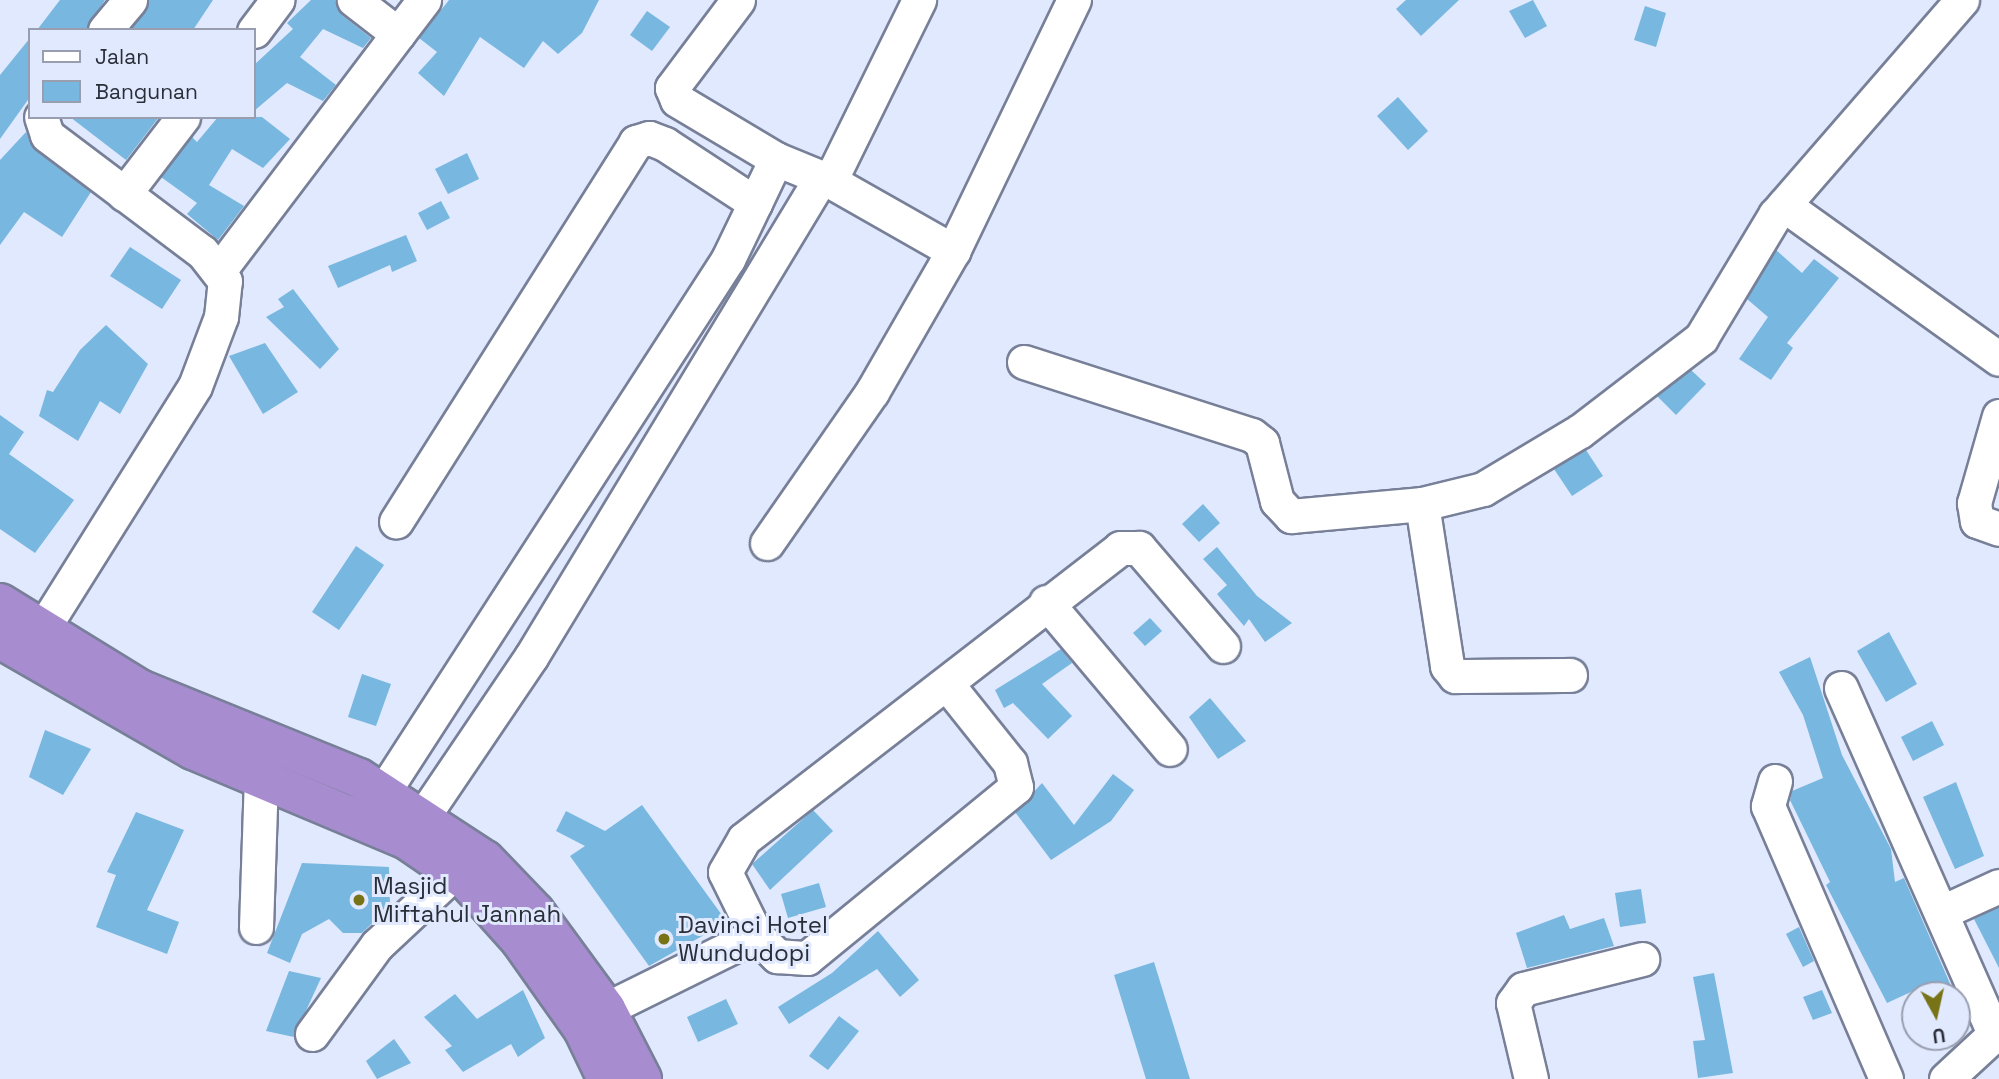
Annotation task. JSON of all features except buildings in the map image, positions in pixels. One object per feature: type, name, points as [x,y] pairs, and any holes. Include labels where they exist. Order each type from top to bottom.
[{"type":"highway","points":[[0,603],[23,641],[193,750],[375,824],[454,873],[520,940],[583,1029],[607,1079]]},
{"type":"highway","points":[[23,641],[384,791],[424,815],[485,860],[535,912],[606,1009],[642,1079]]},
{"type":"street","points":[[107,28],[131,0]]},
{"type":"street","points":[[256,28],[277,0]]},
{"type":"street","points":[[354,0],[398,34]]},
{"type":"street","points":[[23,641],[195,386],[221,317],[220,268],[424,0]]},
{"type":"street","points":[[738,0],[688,61],[671,88],[675,96],[776,159],[825,181],[953,251]]},
{"type":"street","points":[[424,815],[531,657],[825,181],[919,0]]},
{"type":"street","points":[[767,543],[872,392],[953,251],[1074,0]]},
{"type":"street","points":[[1024,362],[1252,435],[1262,443],[1277,500],[1291,516],[1422,504],[1462,496],[1518,472],[1686,352],[1709,327],[1728,285],[1784,205],[1962,0]]},
{"type":"street","points":[[396,521],[623,157],[649,138],[675,96]]},
{"type":"street","points":[[42,119],[47,135],[220,268]]},
{"type":"street","points":[[124,194],[181,119]]},
{"type":"street","points":[[649,138],[755,202]]},
{"type":"street","points":[[384,791],[728,259],[776,159]]},
{"type":"street","points":[[1784,205],[1999,359]]},
{"type":"street","points":[[1999,416],[1974,503],[1978,521],[1999,529]]},
{"type":"street","points":[[1422,504],[1447,666],[1454,676],[1570,675]]},
{"type":"street","points":[[947,684],[1010,763],[1016,786],[807,958],[778,956],[756,935],[728,888],[730,855],[947,684],[1046,602],[1120,548],[1134,546],[1223,646]]},
{"type":"street","points":[[1046,602],[1170,748]]},
{"type":"street","points":[[1841,688],[1996,1032],[1946,1079]]},
{"type":"street","points":[[256,927],[261,779]]},
{"type":"street","points":[[1774,780],[1768,806],[1886,1079]]},
{"type":"street","points":[[312,1034],[377,945],[454,873]]},
{"type":"street","points":[[1942,912],[1999,886]]},
{"type":"street","points":[[606,1009],[756,935]]},
{"type":"street","points":[[1531,1079],[1513,1003],[1523,989],[1642,959]]},
{"type":"place","name":"Masjid Miftahul Jannah","points":[[359,900]]},
{"type":"place","name":"Davinci Hotel Wundudopi","points":[[664,939]]}]
